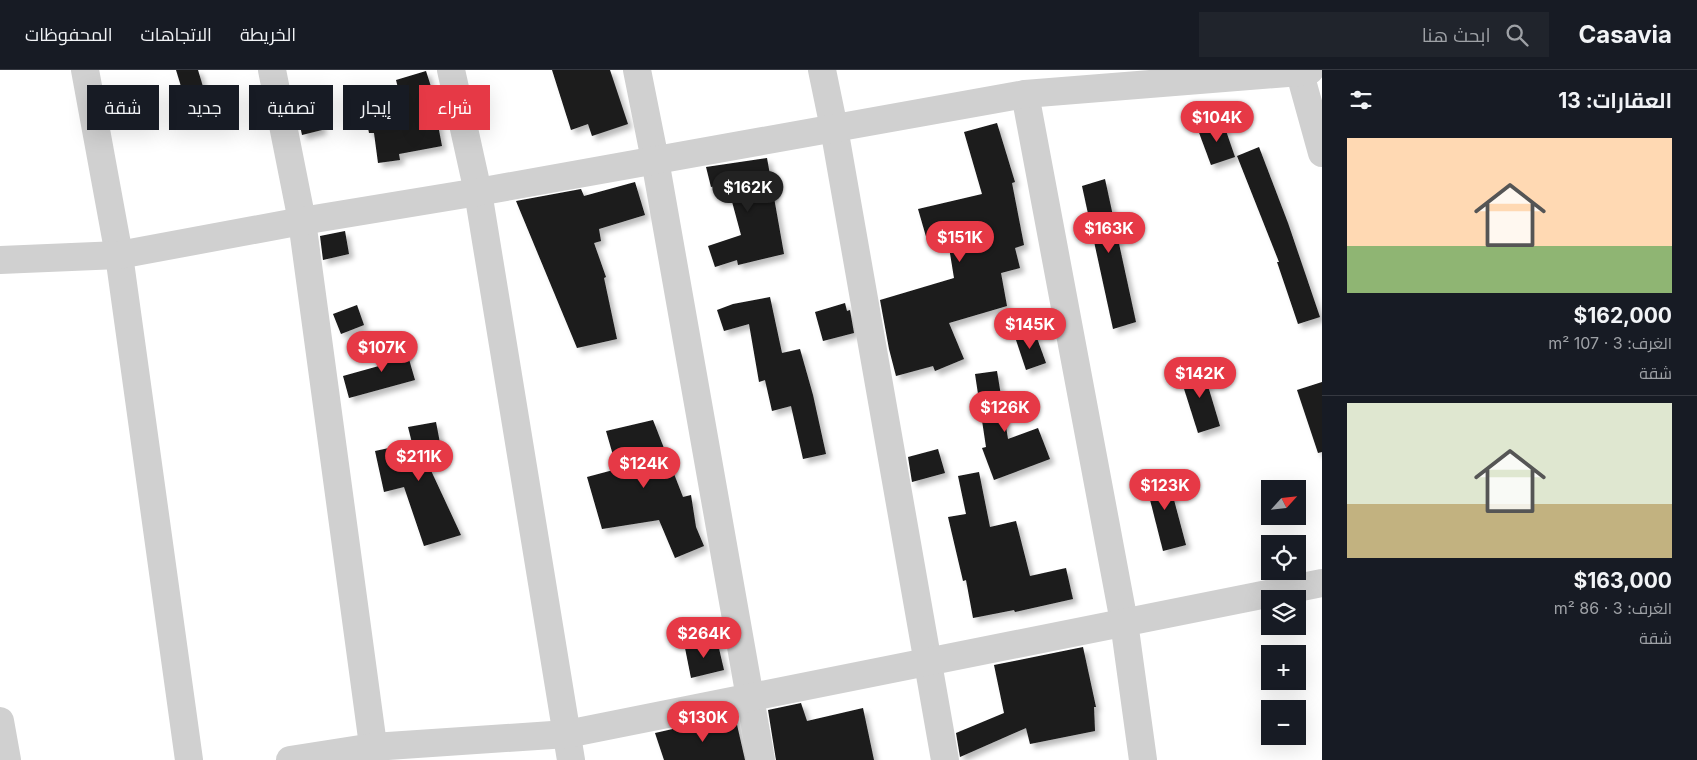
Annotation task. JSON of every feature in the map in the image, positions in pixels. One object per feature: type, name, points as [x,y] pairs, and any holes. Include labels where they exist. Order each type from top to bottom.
[{"type":"street","points":[[85,70],[118,255],[189,760]]},
{"type":"street","points":[[272,70],[302,221],[374,754]]},
{"type":"street","points":[[451,70],[478,192],[569,747]]},
{"type":"street","points":[[637,70],[655,160],[760,760]]},
{"type":"street","points":[[822,70],[834,128],[945,760]]},
{"type":"street","points":[[0,260],[118,255],[1025,94],[1057,80],[1303,71],[1322,153]]},
{"type":"street","points":[[1025,94],[1124,622],[1144,760]]},
{"type":"street","points":[[290,760],[374,754],[569,747],[750,697],[1322,582]]},
{"type":"street","points":[[0,721],[7,760]]},
{"type":"building","points":[[176,70],[198,70],[202,85],[181,85]]},
{"type":"building","points":[[552,70],[610,70],[628,124],[592,136],[588,124],[571,130]]},
{"type":"building","points":[[426,71],[430,85],[419,85],[419,130],[439,130],[442,146],[399,154],[400,160],[378,163],[374,133],[369,133],[368,130],[409,130],[409,85],[397,85],[396,80]]},
{"type":"building","points":[[1223,122],[1235,157],[1211,165],[1198,130]]},
{"type":"building","points":[[997,123],[1015,182],[1012,183],[1024,245],[1015,248],[1020,268],[1001,273],[1007,306],[949,323],[964,359],[935,371],[933,366],[896,376],[880,300],[954,278],[947,235],[927,240],[918,209],[982,194],[964,132]]},
{"type":"building","points":[[301,130],[322,130],[302,135]]},
{"type":"building","points":[[1259,147],[1288,223],[1320,317],[1298,324],[1277,262],[1279,262],[1237,156]]},
{"type":"building","points":[[767,158],[784,254],[738,265],[737,260],[715,267],[708,246],[741,235],[727,183],[711,187],[706,167]]},
{"type":"building","points":[[1105,179],[1136,322],[1113,329],[1082,186]]},
{"type":"building","points":[[635,182],[645,215],[599,229],[601,241],[594,243],[606,277],[604,278],[617,339],[577,348],[516,201],[581,189],[584,196]]},
{"type":"building","points":[[345,231],[349,254],[323,260],[320,236]]},
{"type":"building","points":[[770,297],[782,353],[800,349],[813,395],[826,454],[803,459],[791,406],[772,411],[765,380],[759,382],[749,324],[724,331],[717,310],[733,304]]},
{"type":"building","points":[[845,303],[847,311],[850,310],[854,333],[823,341],[815,312]]},
{"type":"building","points":[[357,305],[364,325],[341,334],[333,314]]},
{"type":"building","points":[[1034,330],[1046,363],[1026,370],[1015,337]]},
{"type":"building","points":[[404,342],[415,380],[349,398],[343,376],[386,364],[381,348]]},
{"type":"building","points":[[1202,366],[1220,426],[1198,433],[1179,373]]},
{"type":"building","points":[[997,371],[1008,439],[1038,428],[1050,459],[994,480],[982,448],[986,447],[975,374]]},
{"type":"building","points":[[1322,382],[1322,452],[1318,453],[1297,390]]},
{"type":"building","points":[[653,420],[683,497],[691,495],[696,527],[704,546],[675,558],[659,520],[602,529],[587,477],[617,469],[606,431]]},
{"type":"building","points":[[436,422],[443,459],[427,462],[461,535],[424,546],[404,487],[384,492],[375,451],[412,443],[408,427]]},
{"type":"building","points":[[938,449],[945,473],[912,482],[908,457]]},
{"type":"building","points":[[1166,470],[1186,545],[1163,551],[1144,476]]},
{"type":"building","points":[[979,472],[990,527],[1016,521],[1030,576],[1066,568],[1073,599],[1015,612],[1014,610],[973,618],[966,580],[963,581],[948,517],[966,514],[958,476]]},
{"type":"building","points":[[717,640],[724,670],[691,678],[685,648]]},
{"type":"building","points":[[1083,647],[1096,707],[1094,707],[1095,731],[1030,744],[1026,728],[960,757],[956,733],[1004,713],[994,665]]},
{"type":"building","points":[[801,703],[807,721],[863,708],[874,760],[776,760],[768,710]]},
{"type":"building","points":[[735,716],[745,760],[664,760],[655,733],[686,726],[688,732]]}]
